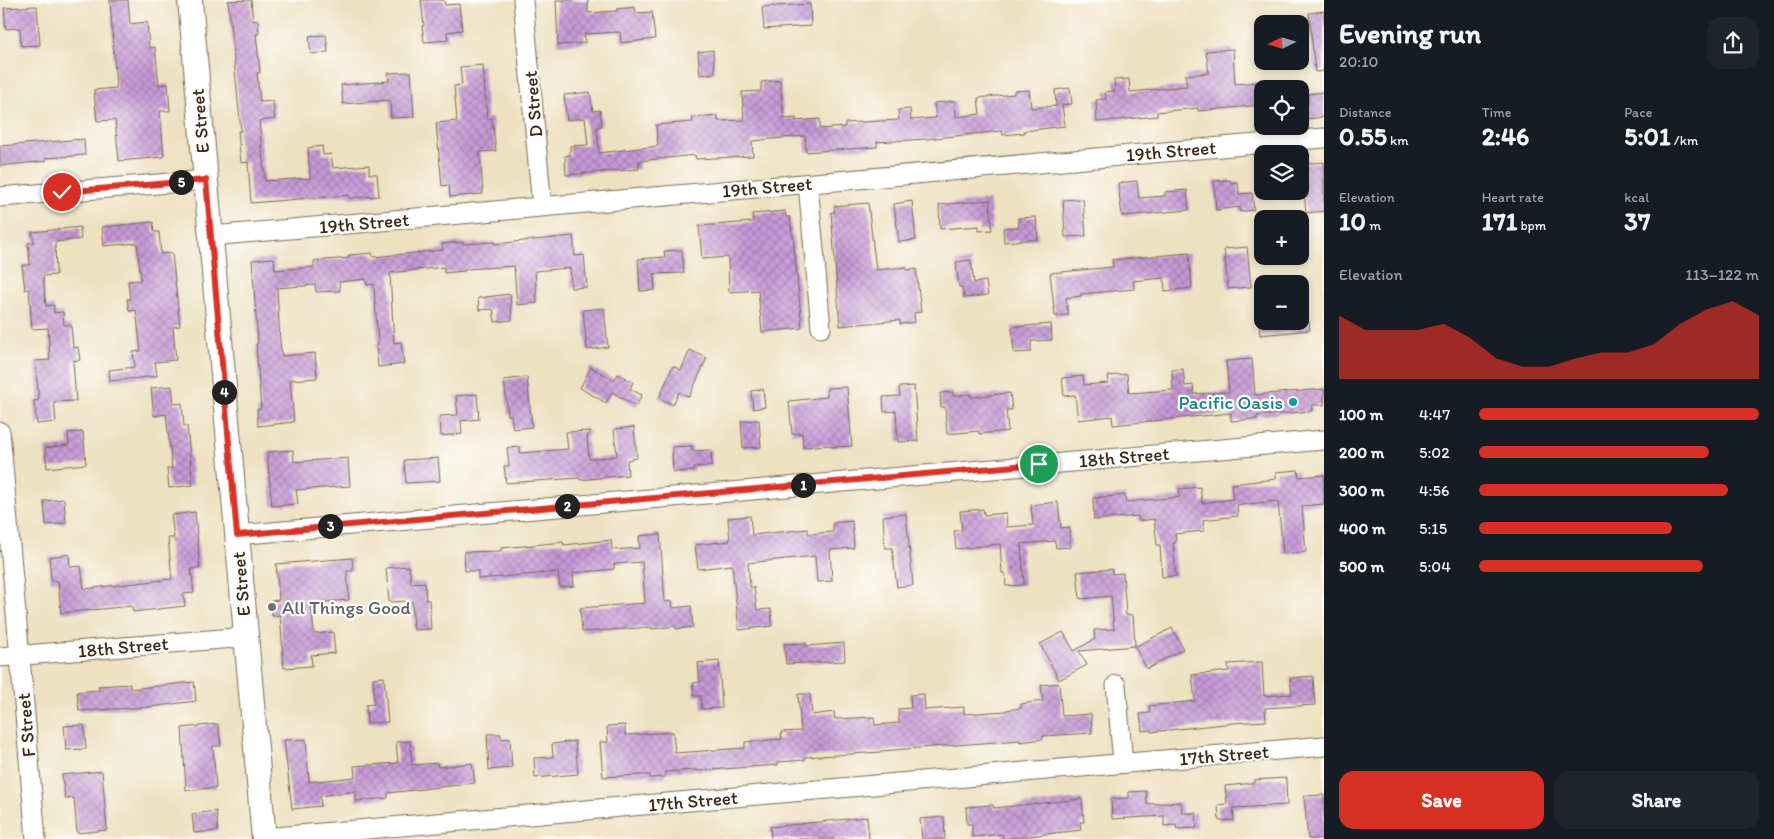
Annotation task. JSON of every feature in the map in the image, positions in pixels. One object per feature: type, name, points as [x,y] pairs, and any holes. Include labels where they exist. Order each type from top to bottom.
[{"type":"street","name":"E Street","points":[[190,0],[264,839]]},
{"type":"street","name":"D Street","points":[[523,0],[542,207]]},
{"type":"street","name":"19th Street","points":[[210,236],[1324,138]]},
{"type":"street","points":[[0,197],[206,180]]},
{"type":"street","points":[[808,184],[821,328]]},
{"type":"street","name":"F Street","points":[[0,432],[36,839]]},
{"type":"street","name":"18th Street","points":[[237,535],[1324,440]]},
{"type":"street","name":"18th Street","points":[[0,657],[246,637]]},
{"type":"street","points":[[1116,685],[1123,763]]},
{"type":"street","name":"17th Street","points":[[264,839],[1324,746]]},
{"type":"building","points":[[110,0],[128,0],[130,24],[147,22],[149,48],[155,47],[159,85],[168,84],[170,111],[160,111],[164,157],[119,161],[115,120],[97,121],[94,90],[116,88]]},
{"type":"building","points":[[251,0],[253,21],[258,20],[259,34],[256,34],[260,73],[257,73],[260,102],[273,101],[275,119],[259,121],[265,181],[310,178],[308,148],[322,146],[323,155],[331,154],[333,168],[369,165],[369,174],[377,174],[379,196],[349,198],[349,195],[251,203],[248,162],[241,163],[238,131],[241,131],[228,1]]},
{"type":"building","points":[[421,0],[444,0],[445,5],[459,4],[462,30],[447,32],[448,40],[424,42]]},
{"type":"building","points":[[556,0],[588,0],[588,13],[617,11],[617,9],[635,7],[636,13],[652,12],[655,39],[621,43],[620,32],[584,34],[585,43],[558,45]]},
{"type":"building","points":[[810,4],[811,26],[764,29],[762,7]]},
{"type":"building","points":[[37,6],[40,45],[21,46],[20,28],[6,29],[4,8]]},
{"type":"building","points":[[1324,11],[1324,71],[1315,72],[1309,13]]},
{"type":"building","points":[[326,35],[328,52],[311,54],[309,36]]},
{"type":"building","points":[[1233,49],[1235,84],[1254,82],[1254,106],[1198,111],[1198,108],[1157,112],[1157,116],[1097,122],[1096,100],[1106,99],[1105,92],[1115,91],[1114,80],[1129,79],[1130,92],[1187,86],[1185,75],[1209,73],[1206,51]]},
{"type":"building","points":[[713,50],[715,73],[700,75],[698,52]]},
{"type":"building","points":[[483,65],[487,119],[492,118],[496,151],[480,152],[483,194],[450,197],[449,185],[442,186],[436,123],[457,121],[454,86],[462,85],[460,67]]},
{"type":"building","points":[[411,72],[414,117],[391,118],[390,100],[343,104],[341,85],[389,81],[388,73]]},
{"type":"building","points":[[780,80],[784,119],[796,118],[796,121],[820,119],[820,129],[845,127],[845,123],[899,120],[898,110],[910,109],[911,120],[936,118],[934,103],[955,101],[956,117],[980,114],[978,98],[1014,94],[1014,91],[1029,90],[1031,108],[1056,106],[1055,90],[1070,88],[1072,104],[1062,105],[1065,126],[1023,131],[1024,133],[1003,135],[1002,131],[877,142],[877,147],[806,152],[805,136],[793,137],[752,141],[753,156],[696,159],[695,155],[639,161],[639,169],[566,175],[565,156],[570,155],[570,146],[588,145],[585,118],[567,120],[564,95],[590,92],[593,111],[600,110],[602,126],[597,127],[599,153],[658,146],[656,125],[693,122],[692,118],[718,116],[718,121],[744,120],[742,92],[761,91],[761,82]]},
{"type":"building","points":[[1324,92],[1324,117],[1309,119],[1309,94]]},
{"type":"building","points":[[84,139],[85,155],[46,158],[46,161],[0,166],[0,146]]},
{"type":"building","points":[[1324,162],[1324,211],[1309,213],[1309,210],[1306,210],[1305,200],[1309,200],[1309,163]]},
{"type":"building","points":[[1230,180],[1231,183],[1238,182],[1239,194],[1252,193],[1254,210],[1240,212],[1240,207],[1216,210],[1214,181]]},
{"type":"building","points":[[1137,181],[1139,198],[1165,196],[1165,192],[1187,190],[1189,210],[1122,216],[1118,183]]},
{"type":"building","points":[[1083,199],[1086,236],[1065,237],[1063,200]]},
{"type":"building","points":[[990,200],[992,230],[979,231],[979,226],[940,229],[939,205]]},
{"type":"building","points":[[912,201],[916,240],[899,242],[894,204]]},
{"type":"building","points":[[868,203],[876,270],[906,267],[906,270],[916,269],[921,312],[914,313],[915,322],[900,324],[900,320],[840,326],[831,212],[835,212],[834,206]]},
{"type":"building","points":[[785,211],[786,217],[790,217],[793,235],[802,328],[762,332],[758,290],[729,292],[728,257],[702,259],[699,226],[753,222],[752,214]]},
{"type":"building","points":[[1036,217],[1038,239],[1004,242],[1003,228],[1019,227],[1018,218]]},
{"type":"building","points":[[153,222],[154,232],[159,232],[161,254],[172,253],[180,326],[173,327],[176,360],[155,362],[157,376],[110,381],[109,370],[135,367],[133,352],[141,351],[136,310],[129,311],[127,299],[130,299],[128,281],[141,280],[137,243],[104,246],[102,227]]},
{"type":"building","points":[[80,227],[81,239],[55,242],[56,275],[43,276],[46,306],[54,305],[54,313],[63,312],[64,325],[71,325],[73,348],[78,347],[80,360],[73,361],[76,401],[54,402],[56,422],[37,424],[34,401],[39,400],[35,361],[50,360],[48,328],[32,329],[29,289],[25,290],[22,265],[30,265],[28,243],[34,242],[32,232]]},
{"type":"building","points":[[573,236],[575,256],[584,255],[587,287],[571,288],[570,268],[535,271],[537,303],[517,305],[514,266],[465,269],[465,271],[444,273],[444,267],[390,273],[394,343],[401,342],[404,364],[378,367],[374,284],[367,285],[366,279],[339,282],[340,291],[316,292],[315,285],[277,288],[282,356],[315,353],[317,378],[290,380],[294,422],[258,426],[257,409],[261,409],[252,260],[274,258],[275,270],[314,267],[314,261],[349,258],[349,255],[372,253],[373,257],[443,250],[442,244],[495,242],[495,244]]},
{"type":"building","points":[[1247,247],[1251,287],[1228,289],[1224,249]]},
{"type":"building","points":[[682,250],[684,273],[654,274],[655,290],[640,291],[638,259],[665,257],[664,251]]},
{"type":"building","points":[[1189,253],[1192,288],[1165,291],[1164,278],[1133,281],[1134,289],[1081,294],[1081,296],[1066,298],[1068,315],[1055,316],[1050,273],[1113,267],[1112,260]]},
{"type":"building","points":[[971,260],[974,283],[986,281],[988,295],[964,298],[962,287],[959,287],[956,262]]},
{"type":"building","points":[[510,294],[512,320],[495,322],[493,309],[479,310],[478,298]]},
{"type":"building","points":[[604,308],[608,347],[587,350],[583,310]]},
{"type":"building","points":[[1309,321],[1310,330],[1260,335],[1260,330],[1309,330]]},
{"type":"building","points":[[1051,324],[1052,340],[1031,341],[1031,352],[1014,353],[1012,327]]},
{"type":"building","points":[[690,350],[707,358],[689,397],[679,392],[673,405],[659,398],[673,366],[681,370]]},
{"type":"building","points":[[1252,359],[1255,395],[1324,389],[1324,405],[1312,405],[1312,411],[1257,416],[1257,419],[1231,421],[1231,413],[1113,425],[1112,416],[1078,420],[1075,395],[1064,396],[1062,378],[1083,376],[1084,385],[1109,383],[1108,376],[1127,374],[1129,393],[1173,390],[1172,370],[1183,369],[1185,386],[1193,385],[1194,394],[1229,392],[1226,361]]},
{"type":"building","points":[[591,367],[614,380],[618,374],[633,382],[630,389],[642,395],[636,406],[612,392],[606,403],[580,388]]},
{"type":"building","points":[[527,377],[532,427],[513,429],[511,415],[508,415],[504,380]]},
{"type":"building","points":[[172,386],[174,404],[182,403],[184,426],[187,426],[193,485],[169,488],[167,468],[172,468],[166,414],[154,416],[151,388]]},
{"type":"building","points":[[914,386],[918,441],[898,442],[896,411],[884,412],[883,397],[900,396],[899,387]]},
{"type":"building","points":[[847,387],[852,446],[803,447],[802,433],[792,434],[789,401],[827,397],[827,388]]},
{"type":"building","points":[[763,389],[765,407],[753,409],[751,391]]},
{"type":"building","points":[[953,392],[953,396],[970,394],[971,397],[1010,393],[1012,410],[1006,410],[1008,431],[979,434],[979,431],[947,434],[945,407],[941,407],[940,393]]},
{"type":"building","points":[[477,394],[479,419],[461,421],[462,434],[441,436],[440,416],[458,415],[456,396]]},
{"type":"building","points":[[759,420],[761,447],[743,448],[741,421]]},
{"type":"building","points":[[634,427],[637,458],[627,460],[628,475],[580,480],[580,478],[506,483],[504,466],[509,466],[507,448],[520,447],[520,453],[568,449],[566,432],[591,431],[587,437],[589,459],[617,456],[614,429]]},
{"type":"building","points":[[83,432],[86,464],[47,468],[45,448],[69,445],[68,433]]},
{"type":"building","points":[[692,446],[692,451],[711,450],[712,466],[694,467],[694,471],[673,472],[672,447]]},
{"type":"building","points":[[293,450],[294,462],[348,458],[350,486],[296,490],[298,504],[272,506],[267,452]]},
{"type":"building","points":[[438,458],[440,481],[406,483],[404,460]]},
{"type":"building","points":[[1298,470],[1299,477],[1324,475],[1324,504],[1302,506],[1306,552],[1283,554],[1278,501],[1237,505],[1238,516],[1203,520],[1204,531],[1175,534],[1176,543],[1173,543],[1176,576],[1162,577],[1160,545],[1157,545],[1154,519],[1139,521],[1138,516],[1094,520],[1093,498],[1125,495],[1126,502],[1180,497],[1179,489],[1200,487],[1202,503],[1233,499],[1231,484],[1276,479],[1276,472]]},
{"type":"building","points":[[64,499],[66,523],[46,525],[44,501]]},
{"type":"building","points":[[1058,502],[1061,528],[1069,527],[1071,547],[1056,548],[1055,541],[1021,544],[1024,585],[1006,586],[1005,573],[1002,573],[1000,544],[956,549],[954,531],[962,530],[960,511],[983,509],[984,515],[1006,513],[1007,527],[1033,525],[1031,505]]},
{"type":"building","points":[[195,512],[200,568],[191,569],[194,593],[183,594],[185,606],[133,612],[132,606],[61,613],[58,581],[51,581],[49,557],[69,554],[70,567],[81,566],[84,589],[172,579],[168,538],[174,538],[171,515]]},
{"type":"building","points":[[906,514],[913,585],[897,587],[892,548],[885,548],[883,516]]},
{"type":"building","points":[[750,516],[752,535],[808,529],[808,534],[833,532],[833,523],[852,521],[854,548],[830,550],[832,581],[817,582],[815,556],[748,563],[750,587],[754,587],[757,610],[771,609],[772,626],[739,630],[732,565],[698,569],[695,545],[730,541],[728,518]]},
{"type":"building","points":[[660,534],[665,602],[672,601],[673,608],[691,606],[693,627],[676,629],[676,626],[652,629],[652,627],[582,632],[580,608],[645,603],[642,562],[614,564],[614,569],[573,573],[574,586],[560,587],[558,572],[478,579],[478,571],[465,571],[464,552],[501,551],[501,548],[563,542],[564,545],[611,540],[612,550],[640,548],[639,536]]},
{"type":"building","points":[[352,558],[353,571],[347,571],[349,600],[311,603],[314,634],[333,632],[335,653],[311,655],[312,666],[284,668],[280,615],[272,616],[271,601],[279,600],[276,564]]},
{"type":"building","points":[[409,566],[411,583],[425,582],[426,600],[429,600],[431,629],[414,630],[412,601],[389,602],[386,568]]},
{"type":"building","points":[[1112,569],[1112,574],[1123,573],[1126,615],[1133,615],[1135,646],[1079,651],[1087,665],[1059,680],[1040,644],[1063,632],[1074,651],[1095,639],[1094,630],[1114,629],[1111,596],[1080,599],[1077,572]]},
{"type":"building","points":[[1172,628],[1183,649],[1147,669],[1135,647]]},
{"type":"building","points":[[806,643],[806,646],[844,643],[845,661],[786,664],[784,644]]},
{"type":"building","points":[[719,661],[722,708],[702,709],[701,696],[694,696],[693,683],[700,682],[698,663]]},
{"type":"building","points":[[1262,662],[1264,696],[1292,694],[1290,678],[1313,676],[1315,705],[1265,708],[1266,721],[1151,732],[1151,730],[1142,731],[1140,714],[1150,713],[1149,706],[1195,701],[1192,675],[1229,671],[1228,664]]},
{"type":"building","points":[[384,677],[388,722],[367,723],[366,705],[374,704],[373,678]]},
{"type":"building","points":[[194,682],[196,701],[150,707],[79,711],[77,692],[99,690],[98,686],[130,684],[130,689]]},
{"type":"building","points":[[1059,683],[1062,716],[1091,714],[1092,733],[1043,736],[1043,739],[1020,742],[1020,740],[805,757],[805,760],[778,762],[778,765],[665,772],[665,777],[650,778],[650,775],[639,775],[603,777],[600,742],[608,742],[607,726],[625,725],[625,735],[673,732],[675,753],[745,748],[745,742],[782,739],[781,732],[801,731],[798,694],[810,694],[812,715],[834,712],[835,719],[874,717],[875,725],[899,723],[898,709],[911,708],[910,695],[924,694],[925,710],[964,707],[964,714],[1006,711],[1021,708],[1021,704],[1043,701],[1041,685]]},
{"type":"building","points":[[218,724],[221,746],[213,746],[216,788],[186,790],[182,728]]},
{"type":"building","points":[[84,725],[86,749],[66,750],[64,726]]},
{"type":"building","points":[[487,734],[501,734],[501,739],[510,738],[512,768],[489,770]]},
{"type":"building","points":[[306,739],[309,782],[355,777],[354,766],[398,763],[396,742],[410,741],[412,765],[437,763],[438,767],[472,763],[475,783],[388,793],[388,798],[356,801],[356,791],[320,796],[321,806],[292,809],[284,740]]},
{"type":"building","points":[[575,741],[578,774],[535,778],[534,758],[553,757],[552,744]]},
{"type":"building","points":[[102,771],[107,830],[77,833],[74,798],[65,799],[62,775]]},
{"type":"building","points":[[1286,778],[1287,805],[1233,808],[1234,820],[1219,821],[1218,805],[1227,804],[1225,786],[1254,783],[1254,780]]},
{"type":"building","points":[[1146,791],[1147,804],[1181,802],[1182,813],[1196,813],[1197,828],[1177,829],[1176,825],[1164,826],[1164,816],[1112,819],[1111,799],[1129,798],[1129,792]]},
{"type":"building","points":[[1324,795],[1324,839],[1308,839],[1304,796]]},
{"type":"building","points":[[1082,799],[1084,822],[1080,822],[1081,830],[1003,839],[1002,834],[972,837],[972,824],[967,824],[966,807],[993,805],[994,808]]},
{"type":"building","points":[[216,811],[218,831],[194,833],[192,814]]},
{"type":"building","points":[[867,817],[869,839],[771,839],[770,827]]},
{"type":"building","points":[[944,817],[945,839],[922,839],[920,819]]},
{"type":"place","name":"Pacific Oasis","points":[[1293,402]]},
{"type":"place","name":"All Things Good","points":[[272,607]]},
{"type":"route","points":[[62,192],[206,180],[237,535],[1039,464]]}]
